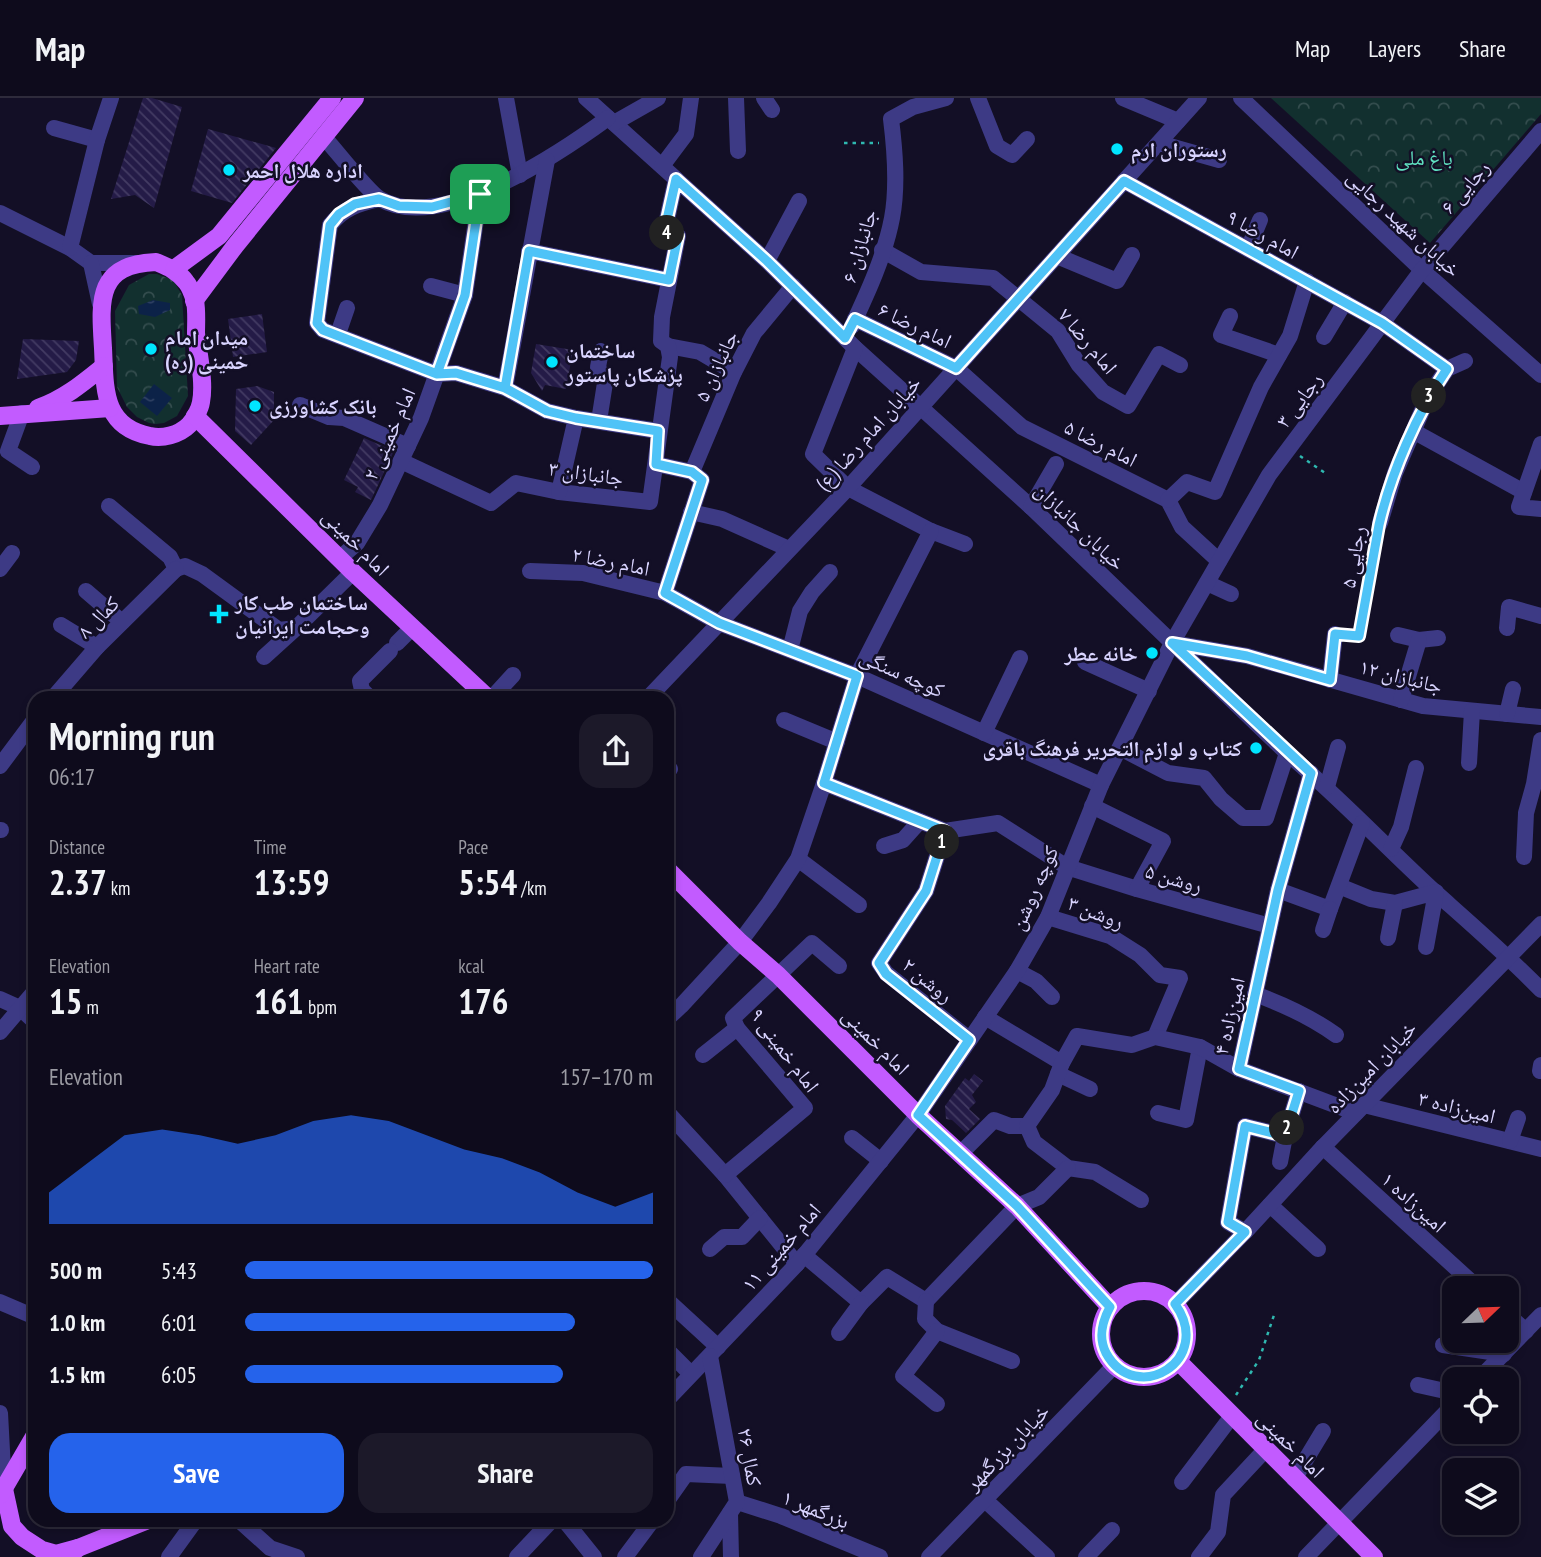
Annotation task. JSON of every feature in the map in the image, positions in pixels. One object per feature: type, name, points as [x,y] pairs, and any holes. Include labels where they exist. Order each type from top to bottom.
[{"type":"main road","points":[[174,269],[219,236],[332,98]]},
{"type":"main road","points":[[194,301],[355,98]]},
{"type":"main road","points":[[136,262],[156,262],[174,269],[187,283],[194,301],[201,402],[189,425],[179,432],[159,438],[134,433],[120,423],[110,408],[106,393],[100,304],[106,286],[119,271],[136,262]]},
{"type":"main road","points":[[22,413],[56,401],[104,366]]},
{"type":"main road","points":[[0,416],[110,408]]},
{"type":"main road","name":"امام خمینی","points":[[195,416],[353,572],[482,691]]},
{"type":"main road","name":"امام خمینی","points":[[674,879],[778,975],[918,1115],[1017,1206],[1110,1307]]},
{"type":"main road","points":[[1142,1290],[1166,1296],[1175,1304],[1183,1314],[1187,1338],[1178,1361],[1162,1373],[1142,1377],[1123,1371],[1115,1365],[1101,1338],[1104,1318],[1110,1307],[1130,1293],[1142,1290]]},
{"type":"main road","name":"امام خمینی","points":[[1178,1361],[1374,1557]]},
{"type":"main road","points":[[28,1447],[2,1492],[12,1526],[22,1537],[43,1550],[56,1554],[73,1553],[132,1527]]},
{"type":"street","points":[[70,248],[97,140],[111,98]]},
{"type":"street","points":[[506,98],[520,175]]},
{"type":"street","name":"خیابان جانبازان","points":[[586,98],[767,261],[850,343],[1031,507],[1287,753],[1508,955],[1541,989]]},
{"type":"street","points":[[323,136],[379,199],[399,206],[432,207],[480,194],[520,175],[611,120],[658,98]]},
{"type":"street","points":[[662,166],[686,134],[691,98]]},
{"type":"street","points":[[736,98],[738,151]]},
{"type":"street","name":"جانبازان ۶","points":[[848,488],[813,454],[850,343],[855,319],[871,287],[892,218],[895,159],[891,119],[914,107],[946,98]]},
{"type":"street","points":[[978,98],[997,146],[1013,155],[1027,139]]},
{"type":"street","points":[[1123,98],[1178,121]]},
{"type":"street","name":"خیابان امام رضا (ع)","points":[[655,691],[848,488],[1199,98]]},
{"type":"street","name":"خیابان شهید رجایی","points":[[1241,98],[1422,270],[1541,375]]},
{"type":"street","points":[[54,128],[97,140]]},
{"type":"street","name":"رجایی ۶","points":[[1422,270],[1541,131]]},
{"type":"street","points":[[1159,143],[1219,160]]},
{"type":"street","points":[[505,388],[547,160]]},
{"type":"street","name":"جانبازان ۳","points":[[404,453],[491,503],[516,483],[559,492],[650,502],[670,357],[668,346],[661,341],[678,236],[664,233],[676,179]]},
{"type":"street","name":"امام رضا ۹","points":[[1124,181],[1382,323],[1447,369]]},
{"type":"street","name":"امام خمینی ۲","points":[[340,558],[357,543],[380,505],[437,374],[465,295],[480,194]]},
{"type":"street","points":[[379,199],[355,204],[339,214],[330,225],[317,323],[323,330],[437,374],[456,373],[505,388],[547,411],[658,431]]},
{"type":"street","points":[[767,261],[799,201]]},
{"type":"street","points":[[0,213],[70,248],[91,263],[136,262]]},
{"type":"street","points":[[1248,249],[1260,220]]},
{"type":"street","points":[[0,227],[20,224]]},
{"type":"street","points":[[882,250],[921,272],[993,278],[1018,298]]},
{"type":"street","points":[[529,251],[669,280]]},
{"type":"street","points":[[1057,256],[1117,281],[1132,255]]},
{"type":"street","points":[[91,263],[100,304]]},
{"type":"street","name":"رجایی ۳","points":[[1172,643],[1269,475],[1422,270]]},
{"type":"street","points":[[1219,561],[1182,527],[1168,500],[1186,482],[1215,492],[1261,387],[1290,336],[1307,281]]},
{"type":"street","points":[[431,286],[465,295]]},
{"type":"street","name":"جانبازان ۵","points":[[692,472],[734,372],[754,333],[793,286]]},
{"type":"street","name":"امام رضا ۷","points":[[1018,298],[1058,331],[1079,365],[1103,392],[1128,406],[1159,354],[1180,365]]},
{"type":"street","points":[[1324,337],[1345,302]]},
{"type":"street","points":[[338,334],[347,308]]},
{"type":"street","points":[[1230,316],[1222,335],[1279,355]]},
{"type":"street","name":"امام رضا ۶","points":[[855,319],[956,368]]},
{"type":"street","points":[[668,346],[700,352],[734,372]]},
{"type":"street","points":[[599,422],[606,383],[598,367],[601,351]]},
{"type":"street","points":[[1447,369],[1465,361]]},
{"type":"street","name":"امام رضا ۵","points":[[956,368],[1022,427],[1168,500]]},
{"type":"street","name":"رجایی ۵","points":[[1380,523],[1395,473],[1413,431],[1428,397],[1447,369]]},
{"type":"street","points":[[300,405],[329,417],[344,418],[404,453]]},
{"type":"street","points":[[22,413],[8,450],[32,467]]},
{"type":"street","points":[[559,492],[576,418]]},
{"type":"street","points":[[1413,431],[1524,492]]},
{"type":"street","points":[[1541,444],[1519,507],[1541,509]]},
{"type":"street","points":[[656,464],[692,472],[702,480],[665,593]]},
{"type":"street","points":[[1031,507],[1056,464]]},
{"type":"street","points":[[848,488],[932,531],[965,544]]},
{"type":"street","points":[[109,506],[170,557],[176,569],[185,566],[202,574],[279,630],[296,628]]},
{"type":"street","points":[[691,512],[722,519],[789,549]]},
{"type":"street","points":[[674,1012],[740,942],[798,859],[857,676],[932,531]]},
{"type":"street","points":[[0,569],[12,553]]},
{"type":"street","name":"کمال ۸","points":[[63,691],[97,647],[176,569]]},
{"type":"street","name":"امام رضا ۲","points":[[530,571],[583,573],[665,593],[719,623],[769,642]]},
{"type":"street","points":[[264,657],[353,572]]},
{"type":"street","points":[[790,650],[800,611],[830,572]]},
{"type":"street","points":[[1207,583],[1231,594]]},
{"type":"street","points":[[86,591],[122,622]]},
{"type":"street","points":[[1507,628],[1509,607],[1541,616]]},
{"type":"street","points":[[61,625],[97,647]]},
{"type":"street","points":[[363,691],[360,681],[412,628]]},
{"type":"street","points":[[1330,680],[1335,634]]},
{"type":"street","points":[[1398,635],[1419,640],[1438,638]]},
{"type":"street","points":[[1401,700],[1419,640]]},
{"type":"street","name":"کوچه سنگی","points":[[769,642],[857,676],[1101,785]]},
{"type":"street","name":"جانبازان ۱۲","points":[[1172,643],[1247,656],[1423,706],[1541,717]]},
{"type":"street","name":"کوچه روشن","points":[[918,1115],[1017,971],[1048,916],[1101,785],[1172,643]]},
{"type":"street","points":[[984,733],[1020,658]]},
{"type":"street","points":[[1085,662],[1149,691]]},
{"type":"street","points":[[497,691],[513,675]]},
{"type":"street","points":[[1507,714],[1513,689]]},
{"type":"street","points":[[1469,764],[1472,711]]},
{"type":"street","points":[[785,720],[837,742]]},
{"type":"street","points":[[2,758],[28,727]]},
{"type":"street","points":[[1524,857],[1526,813],[1541,740]]},
{"type":"street","points":[[1327,787],[1338,747]]},
{"type":"street","points":[[1120,748],[1168,773],[1204,778],[1221,799],[1243,818],[1266,818],[1287,753]]},
{"type":"street","points":[[1391,849],[1401,827],[1416,768]]},
{"type":"street","name":"امین‌زاده ۴","points":[[1311,773],[1278,890],[1239,1069],[1360,1109]]},
{"type":"street","points":[[824,783],[945,831]]},
{"type":"street","points":[[1092,806],[1163,841],[1137,889]]},
{"type":"street","points":[[884,846],[903,840],[920,821]]},
{"type":"street","points":[[1323,930],[1362,822]]},
{"type":"street","name":"روشن ۵","points":[[945,831],[998,823],[1068,867],[1270,926]]},
{"type":"street","name":"روشن ۲","points":[[945,831],[926,891],[879,963],[886,974],[969,1040]]},
{"type":"street","points":[[798,859],[859,905]]},
{"type":"street","points":[[1339,886],[1371,899],[1395,903],[1436,892],[1426,947]]},
{"type":"street","points":[[1278,890],[1330,909]]},
{"type":"street","points":[[1388,938],[1395,903]]},
{"type":"street","name":"روشن ۳","points":[[1048,916],[1110,936],[1140,955],[1160,975],[1180,978],[1155,1037]]},
{"type":"street","name":"خیابان امین‌زاده","points":[[1175,1304],[1508,955],[1539,928]]},
{"type":"street","points":[[778,975],[812,943],[839,966]]},
{"type":"street","points":[[1017,971],[1036,981],[1052,997]]},
{"type":"street","name":"امام خمینی ۹","points":[[725,1175],[804,1108],[737,1028],[733,1018],[778,975]]},
{"type":"street","points":[[1255,994],[1284,1004],[1336,1035]]},
{"type":"street","points":[[0,999],[20,1008],[28,1015]]},
{"type":"street","points":[[0,1032],[28,999]]},
{"type":"street","points":[[985,1017],[1090,1089]]},
{"type":"street","points":[[703,1055],[737,1028]]},
{"type":"street","points":[[1027,1126],[1052,1090],[1077,1036],[1132,1045],[1155,1037],[1200,1047],[1239,1069]]},
{"type":"street","points":[[1158,1113],[1186,1120],[1200,1047]]},
{"type":"street","points":[[1540,1071],[1541,1065]]},
{"type":"street","points":[[1280,1162],[1299,1091]]},
{"type":"street","name":"امین‌زاده ۳","points":[[1360,1109],[1541,1149]]},
{"type":"street","name":"امام خمینی ۱۱","points":[[674,1392],[801,1259],[918,1115]]},
{"type":"street","points":[[1510,1141],[1518,1118]]},
{"type":"street","points":[[674,1120],[760,1218],[801,1259],[861,1303]]},
{"type":"street","points":[[962,1153],[994,1120],[1010,1126],[1027,1126]]},
{"type":"street","points":[[1027,1126],[1034,1142],[1068,1168],[1095,1172],[1141,1200]]},
{"type":"street","points":[[1245,1232],[1228,1222],[1245,1126],[1285,1136]]},
{"type":"street","points":[[852,1138],[881,1161]]},
{"type":"street","name":"امین‌زاده ۱","points":[[1323,1147],[1465,1276]]},
{"type":"street","points":[[1012,1361],[937,1331],[925,1319],[926,1301],[1017,1206],[1039,1197],[1068,1168]]},
{"type":"street","points":[[1270,1205],[1318,1249]]},
{"type":"street","points":[[710,1249],[724,1237],[742,1237],[760,1218]]},
{"type":"street","points":[[839,1333],[861,1303],[887,1278],[926,1301]]},
{"type":"street","points":[[0,1302],[28,1314]]},
{"type":"street","points":[[674,1308],[714,1351]]},
{"type":"street","points":[[1491,1367],[1541,1316]]},
{"type":"street","points":[[1519,1325],[1526,1332]]},
{"type":"street","points":[[937,1331],[903,1376],[937,1404]]},
{"type":"street","name":"کمال ۲۶","points":[[701,1557],[733,1507],[732,1476],[714,1351]]},
{"type":"street","points":[[1497,1353],[1504,1354]]},
{"type":"street","points":[[674,1357],[691,1374]]},
{"type":"street","name":"خیابان بزرگمهر","points":[[929,1557],[1115,1365]]},
{"type":"street","points":[[1418,1385],[1442,1390]]},
{"type":"street","points":[[0,1413],[2,1492]]},
{"type":"street","points":[[1182,1482],[1229,1413]]},
{"type":"street","points":[[1306,1557],[1442,1416]]},
{"type":"street","points":[[1294,1479],[1323,1432]]},
{"type":"street","points":[[1199,1557],[1218,1532],[1223,1495],[1265,1450]]},
{"type":"street","points":[[674,1492],[687,1474],[732,1476]]},
{"type":"street","points":[[985,1500],[1047,1557]]},
{"type":"street","points":[[731,1557],[733,1507]]},
{"type":"street","name":"بزرگمهر ۱","points":[[733,1507],[781,1516],[880,1557]]},
{"type":"street","points":[[169,1557],[191,1527]]},
{"type":"street","points":[[247,1527],[270,1548],[297,1557]]},
{"type":"street","points":[[517,1557],[545,1527]]},
{"type":"street","points":[[570,1527],[594,1557]]},
{"type":"street","points":[[625,1557],[648,1527]]},
{"type":"street","points":[[1086,1557],[1112,1530]]},
{"type":"path","points":[[844,143],[894,143]]},
{"type":"path","points":[[1289,448],[1328,475]]},
{"type":"path","name":"رجایی ۵","points":[[1335,634],[1359,636],[1380,523]]},
{"type":"path","points":[[1229,1413],[1259,1360],[1274,1315]]},
{"type":"green space","name":"باغ ملی","points":[[1271,98],[1541,98],[1541,114],[1430,243]]},
{"type":"green space","name":"میدان امام خمینی (ره)","points":[[149,274],[173,280],[182,295],[188,396],[177,416],[156,424],[137,417],[127,407],[117,387],[115,311],[129,285]]},
{"type":"water","points":[[153,300],[170,303],[170,310],[155,317],[139,314],[138,306]]},
{"type":"water","points":[[154,384],[172,398],[157,416],[140,402]]},
{"type":"building","points":[[143,98],[182,107],[154,208],[135,195],[111,199]]},
{"type":"building","name":"اداره هلال احمر","points":[[208,129],[276,148],[232,203],[191,191]]},
{"type":"building","points":[[262,314],[267,352],[233,357],[228,319]]},
{"type":"building","points":[[23,339],[79,341],[76,360],[67,372],[17,379]]},
{"type":"building","name":"ساختمان پزشکان پاستور","points":[[536,344],[573,350],[566,389],[545,385],[542,391],[531,373]]},
{"type":"building","name":"بانک کشاورزی","points":[[257,386],[274,392],[274,420],[251,445],[235,431],[236,389]]},
{"type":"building","points":[[364,438],[394,451],[371,500],[355,492],[358,487],[344,480]]},
{"type":"building","points":[[974,1074],[983,1081],[972,1095],[976,1102],[969,1109],[980,1119],[966,1133],[952,1120],[946,1119],[945,1106],[965,1078],[969,1081]]},
{"type":"place","name":"رستوران ارم","points":[[1117,149]]},
{"type":"place","name":"اداره هلال احمر","points":[[229,170]]},
{"type":"place","name":"میدان امام خمینی (ره)","points":[[151,349]]},
{"type":"place","name":"ساختمان پزشکان پاستور","points":[[552,362]]},
{"type":"place","name":"بانک کشاورزی","points":[[255,406]]},
{"type":"place","name":"ساختمان طب کار و‌حجامت ایرانیان","points":[[219,614]]},
{"type":"place","name":"خانه عطر","points":[[1152,653]]},
{"type":"place","name":"کتاب و لوازم التحریر فرهنگ باقری","points":[[1256,748]]},
{"type":"route","points":[[480,194],[432,207],[399,206],[379,199],[355,204],[339,214],[330,225],[317,323],[323,330],[437,374],[456,373],[505,388],[529,251],[669,280],[678,236],[664,233],[676,179],[767,261],[845,338],[855,319],[956,368],[1124,181],[1382,323],[1447,369],[1428,397],[1395,473],[1380,523],[1359,636],[1335,634],[1330,680],[1247,656],[1172,643],[1311,773],[1278,890],[1239,1069],[1299,1091],[1285,1136],[1245,1126],[1228,1222],[1245,1232],[1175,1304],[1183,1314],[1187,1338],[1184,1350],[1171,1368],[1162,1373],[1142,1377],[1123,1371],[1115,1365],[1108,1357],[1101,1338],[1104,1318],[1110,1307],[1017,1206],[918,1115],[969,1040],[886,974],[879,963],[926,891],[945,831],[824,783],[857,676],[719,623],[665,593],[702,480],[692,472],[656,464],[658,431],[547,411],[505,388],[456,373],[437,374],[465,295],[480,194]]}]
